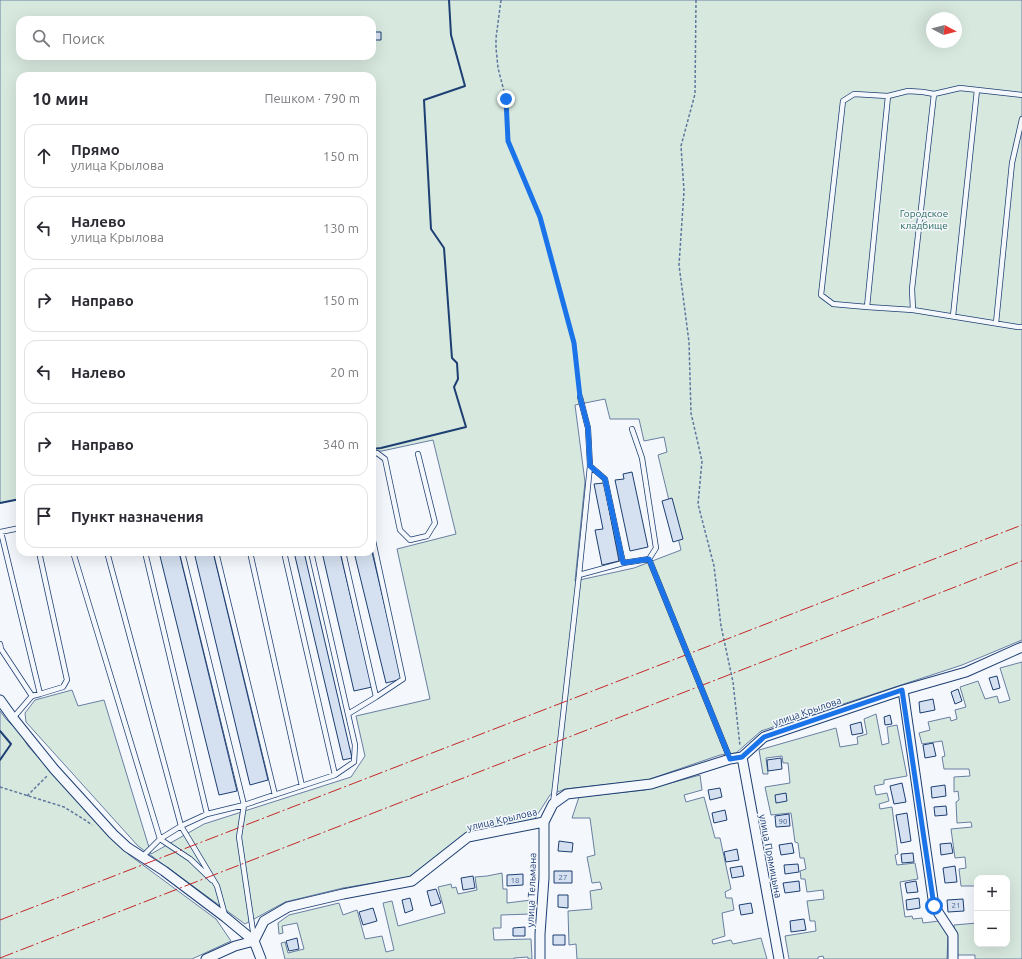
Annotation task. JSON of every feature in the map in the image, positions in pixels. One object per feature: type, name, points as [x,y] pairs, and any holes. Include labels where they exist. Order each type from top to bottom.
[{"type":"street","name":"улица Крылова","points":[[742,757],[764,737],[902,690],[966,672],[1022,647]]},
{"type":"street","points":[[902,690],[934,906],[953,935],[953,959]]},
{"type":"street","points":[[0,700],[54,769],[113,834],[127,847],[164,871],[254,941],[261,959]]},
{"type":"street","points":[[553,804],[567,794],[652,784],[730,759],[742,757]]},
{"type":"street","name":"улица Прямицына","points":[[742,757],[779,959]]},
{"type":"street","name":"улица Крылова","points":[[254,941],[264,921],[288,907],[343,894],[412,881],[468,838],[544,822],[553,804]]},
{"type":"street","name":"улица Тельмана","points":[[540,959],[540,934],[544,878],[544,822]]},
{"type":"street","points":[[206,959],[235,946],[254,941]]},
{"type":"lane","points":[[1022,95],[960,88],[934,94],[908,91],[888,96],[854,94],[843,102],[821,294],[833,304],[913,310],[1022,327]]},
{"type":"lane","points":[[953,316],[977,90]]},
{"type":"lane","points":[[913,310],[912,289],[934,94]]},
{"type":"lane","points":[[867,307],[888,96]]},
{"type":"lane","points":[[996,323],[1012,163],[1022,119]]},
{"type":"lane","points":[[553,804],[590,466],[588,428],[580,397]]},
{"type":"lane","points":[[579,575],[623,563],[649,559],[656,548],[642,458],[632,429]]},
{"type":"lane","points":[[376,453],[385,459],[400,530],[410,540],[427,536],[435,523],[418,454]]},
{"type":"lane","points":[[590,466],[605,479],[623,563]]},
{"type":"lane","points":[[16,529],[0,532],[40,694]]},
{"type":"lane","points":[[348,714],[403,679],[376,554]]},
{"type":"lane","points":[[13,718],[32,696],[63,687],[68,680],[40,556]]},
{"type":"lane","points":[[74,556],[160,840],[190,859],[217,886]]},
{"type":"lane","points":[[108,556],[180,826],[217,886],[225,917]]},
{"type":"lane","points":[[146,556],[207,814]]},
{"type":"lane","points":[[183,556],[244,805],[239,837],[254,941]]},
{"type":"lane","points":[[217,556],[275,795]]},
{"type":"lane","points":[[251,556],[302,786]]},
{"type":"lane","points":[[285,556],[335,775]]},
{"type":"lane","points":[[142,857],[160,840],[180,826],[207,814],[244,805],[335,775],[354,762],[355,745],[312,556]]},
{"type":"lane","points":[[344,556],[376,697]]},
{"type":"lane","points":[[649,559],[730,759]]},
{"type":"lane","points":[[0,644],[1,649],[32,696]]},
{"type":"path","points":[[501,0],[496,48],[498,68],[506,99],[508,141],[540,217],[574,343],[580,397]]},
{"type":"path","points":[[696,0],[695,94],[681,146],[684,191],[679,265],[689,342],[691,413],[702,461],[698,504],[714,566],[721,626],[733,682],[742,757]]},
{"type":"path","points":[[27,796],[54,769]]},
{"type":"path","points":[[0,788],[64,807],[86,820],[96,829]]},
{"type":"green space","name":"Городское кладбище","points":[[0,0],[1022,0],[1022,640],[962,665],[761,731],[736,753],[720,755],[647,780],[565,789],[550,795],[534,820],[465,835],[409,877],[343,888],[285,902],[245,924],[138,846],[26,722],[25,713],[35,700],[72,690],[78,706],[104,700],[151,854],[204,824],[351,777],[365,756],[356,716],[430,699],[397,549],[456,534],[433,440],[376,451],[376,72],[16,72],[16,500],[0,503]],"holes":[[[605,399],[610,419],[639,419],[644,441],[664,437],[667,452],[658,455],[681,550],[634,568],[575,581],[585,482],[575,405]]]},
{"type":"green space","points":[[1022,662],[1022,959],[975,959],[975,955],[956,955],[954,925],[974,923],[974,947],[1010,947],[1010,875],[974,875],[974,886],[961,886],[959,869],[966,868],[965,857],[955,858],[951,829],[972,827],[971,822],[957,823],[956,802],[959,800],[958,791],[954,792],[954,777],[970,776],[969,769],[944,769],[942,757],[945,756],[942,741],[922,744],[919,733],[930,730],[928,722],[950,717],[951,721],[957,719],[955,710],[966,707],[960,687],[978,681],[985,699],[997,696],[999,703],[1010,700],[1000,668]]},
{"type":"green space","points":[[0,711],[20,733],[28,746],[94,820],[128,854],[216,919],[231,941],[192,959],[0,959]]},
{"type":"green space","points":[[876,714],[882,745],[889,743],[887,727],[897,725],[907,776],[884,780],[884,784],[874,786],[876,795],[887,793],[889,801],[879,804],[880,809],[892,807],[898,854],[895,855],[897,865],[915,863],[918,879],[900,882],[905,917],[912,916],[913,919],[922,918],[923,923],[939,921],[948,935],[947,959],[824,959],[823,956],[818,957],[818,959],[789,959],[785,936],[816,931],[815,921],[810,921],[807,901],[824,899],[823,890],[807,892],[805,879],[801,879],[800,871],[806,869],[804,858],[800,858],[798,843],[795,842],[791,813],[771,815],[765,787],[790,783],[788,763],[783,763],[782,756],[766,758],[768,774],[763,774],[759,750],[836,728],[840,747],[858,744],[857,737],[867,734],[864,719]]},
{"type":"green space","points":[[700,775],[702,790],[684,795],[686,802],[704,797],[715,838],[720,838],[731,889],[725,892],[726,898],[732,898],[734,910],[722,913],[725,936],[712,940],[713,944],[731,940],[733,944],[761,938],[767,959],[577,959],[576,944],[569,945],[568,911],[592,909],[590,891],[602,889],[600,882],[592,883],[587,857],[595,855],[590,818],[572,818],[579,797],[645,790]]},
{"type":"green space","points":[[502,873],[503,889],[507,889],[507,903],[531,900],[531,914],[501,915],[501,928],[493,928],[494,940],[531,939],[532,959],[528,959],[528,957],[514,959],[285,959],[281,943],[285,942],[288,953],[304,949],[297,923],[282,926],[283,933],[279,934],[278,923],[289,915],[339,903],[343,915],[357,910],[365,939],[382,936],[386,952],[394,950],[383,903],[392,901],[398,926],[445,913],[438,887],[451,884],[452,888],[456,887],[458,894],[477,890],[475,877]]},
{"type":"building","points":[[376,32],[381,32],[381,40],[376,40]]},
{"type":"building","points":[[632,472],[648,547],[630,551],[615,480],[624,479],[623,474]]},
{"type":"building","points":[[604,483],[619,561],[602,565],[595,530],[603,529],[594,484]]},
{"type":"building","points":[[672,498],[683,539],[673,542],[662,501]]},
{"type":"building","points":[[160,556],[180,556],[237,791],[219,795]]},
{"type":"building","points":[[195,556],[214,556],[268,780],[250,785]]},
{"type":"building","points":[[295,556],[305,556],[352,758],[343,760]]},
{"type":"building","points":[[323,556],[341,556],[372,687],[354,691]]},
{"type":"building","points":[[355,556],[373,556],[402,679],[386,683]]},
{"type":"building","points":[[997,676],[1000,688],[993,690],[989,678]]},
{"type":"building","points":[[958,689],[962,701],[955,704],[951,692]]},
{"type":"building","points":[[933,699],[935,710],[920,713],[919,702]]},
{"type":"building","points":[[890,715],[892,724],[885,725],[884,717]]},
{"type":"building","points":[[861,722],[863,733],[852,735],[850,725]]},
{"type":"building","points":[[933,743],[936,756],[925,758],[923,745]]},
{"type":"building","points":[[781,758],[782,769],[768,771],[767,760]]},
{"type":"building","points":[[902,783],[906,802],[894,804],[890,786]]},
{"type":"building","points":[[945,785],[946,796],[932,798],[931,787]]},
{"type":"building","points":[[720,788],[722,797],[710,800],[708,790]]},
{"type":"building","points":[[786,793],[787,801],[776,803],[775,795]]},
{"type":"building","points":[[946,806],[947,815],[935,816],[934,807]]},
{"type":"building","points":[[725,810],[727,820],[714,823],[712,813]]},
{"type":"building","points":[[907,813],[911,841],[901,843],[896,815]]},
{"type":"building","points":[[789,814],[790,826],[776,827],[775,816]]},
{"type":"building","points":[[559,841],[573,843],[572,852],[558,851]]},
{"type":"building","points":[[792,843],[794,853],[781,855],[779,845]]},
{"type":"building","points":[[951,843],[953,853],[941,855],[940,844]]},
{"type":"building","points":[[737,849],[739,860],[726,862],[724,852]]},
{"type":"building","points":[[913,853],[914,862],[902,863],[901,854]]},
{"type":"building","points":[[798,864],[799,872],[785,874],[784,865]]},
{"type":"building","points":[[742,866],[744,876],[732,878],[730,868]]},
{"type":"building","points":[[955,866],[957,882],[945,883],[943,868]]},
{"type":"building","points":[[554,871],[572,871],[572,883],[554,883]]},
{"type":"building","points":[[523,874],[523,885],[507,886],[507,875]]},
{"type":"building","points":[[473,876],[475,888],[463,890],[461,878]]},
{"type":"building","points":[[799,881],[800,891],[785,893],[783,883]]},
{"type":"building","points":[[916,881],[918,892],[907,893],[905,883]]},
{"type":"building","points":[[436,889],[441,903],[431,906],[427,891]]},
{"type":"building","points":[[558,895],[568,895],[568,908],[558,907]]},
{"type":"building","points":[[410,898],[413,910],[405,913],[402,900]]},
{"type":"building","points":[[919,898],[920,908],[907,910],[906,900]]},
{"type":"building","points":[[963,899],[964,911],[948,912],[947,900]]},
{"type":"building","points":[[751,903],[753,913],[741,915],[739,905]]},
{"type":"building","points":[[373,908],[377,921],[363,925],[359,912]]},
{"type":"building","points":[[804,919],[806,930],[791,932],[790,921]]},
{"type":"building","points":[[525,927],[525,936],[513,936],[513,928]]},
{"type":"building","points":[[553,935],[565,935],[565,945],[553,945]]},
{"type":"building","points":[[297,938],[299,949],[289,951],[286,941]]},
{"type":"wall","points":[[376,449],[466,427],[454,387],[458,379],[457,363],[452,358],[444,248],[431,229],[424,100],[465,86],[451,35],[449,0]]},
{"type":"wall","points":[[0,503],[16,500]]},
{"type":"wall","points":[[0,731],[11,744],[0,760]]},
{"type":"power","points":[[0,920],[1022,525]]},
{"type":"power","points":[[0,958],[1022,561]]},
{"type":"route","points":[[506,99],[508,141],[540,217],[574,343],[575,363],[580,397],[588,428],[590,466],[605,479],[623,563],[649,559],[730,759],[742,757],[764,737],[902,690],[934,906]]}]
